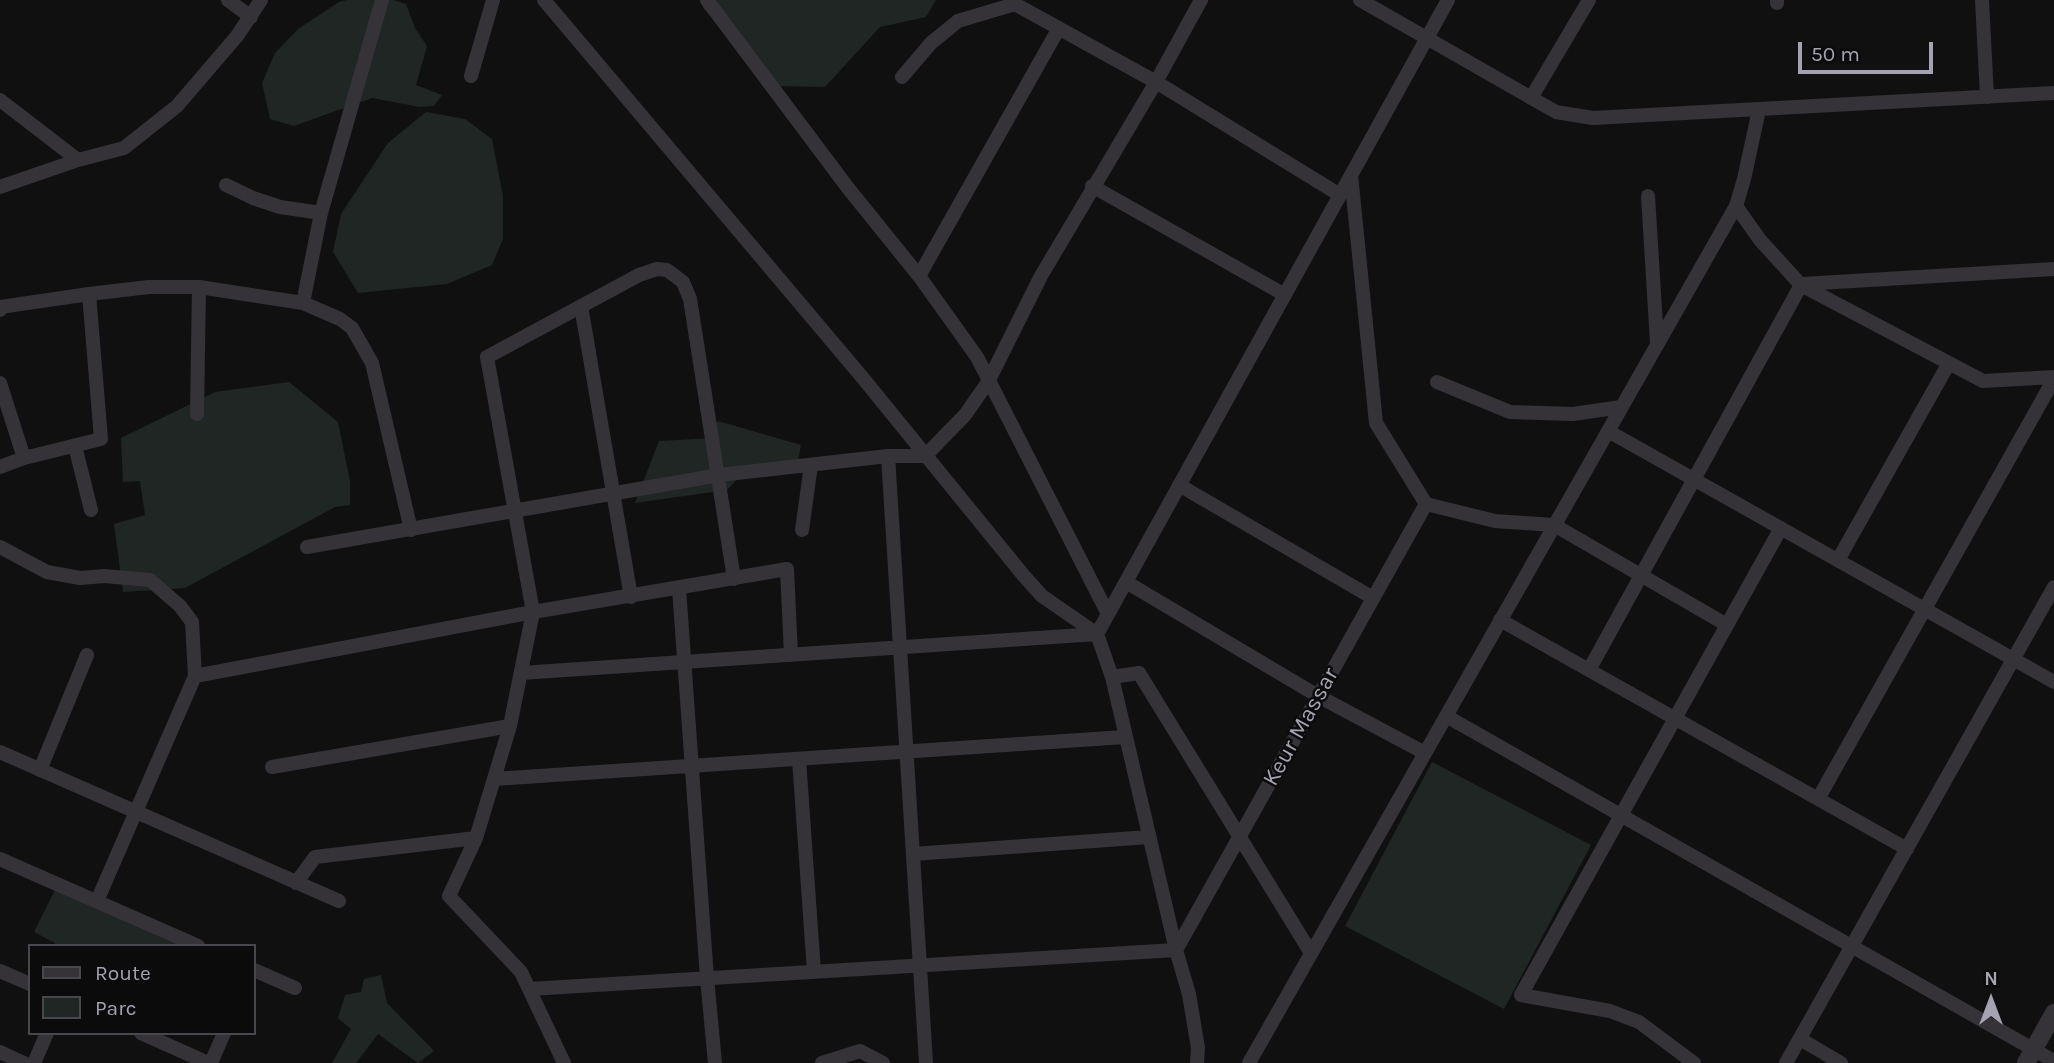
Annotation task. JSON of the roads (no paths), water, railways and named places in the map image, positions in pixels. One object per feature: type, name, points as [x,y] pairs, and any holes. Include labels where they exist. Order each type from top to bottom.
[{"type":"street","points":[[228,0],[251,17]]},
{"type":"street","points":[[0,187],[78,160],[124,148],[177,106],[251,17],[261,0]]},
{"type":"street","points":[[303,303],[321,213],[382,0]]},
{"type":"street","points":[[471,76],[493,0]]},
{"type":"street","points":[[544,0],[1042,596],[1097,634],[1112,677],[1176,950],[1189,994],[1198,1048],[1197,1063]]},
{"type":"street","points":[[707,0],[848,188],[919,276],[977,357],[1108,614]]},
{"type":"street","points":[[307,547],[719,475],[888,456],[925,456],[965,415],[988,382],[1041,276],[1156,82],[1201,0]]},
{"type":"street","points":[[1360,0],[1556,111],[1593,118],[2054,93]]},
{"type":"street","points":[[1097,634],[1448,0]]},
{"type":"street","points":[[1531,97],[1588,0]]},
{"type":"street","points":[[1982,0],[1987,97]]},
{"type":"street","points":[[902,77],[931,43],[958,22],[1014,4],[1156,82],[1340,195]]},
{"type":"street","points":[[919,276],[1059,28]]},
{"type":"street","points":[[0,100],[78,160]]},
{"type":"street","points":[[1249,1063],[1736,205],[1759,110]]},
{"type":"street","points":[[1351,175],[1376,423],[1426,504],[1495,521],[1554,525],[1727,625]]},
{"type":"street","points":[[226,185],[281,207],[321,213]]},
{"type":"street","points":[[1092,186],[1285,295]]},
{"type":"street","points":[[1648,196],[1657,343]]},
{"type":"street","points":[[1736,205],[1760,240],[1801,285],[1983,381],[2054,378]]},
{"type":"street","points":[[564,1063],[521,972],[449,896],[476,838],[510,726],[533,612],[487,357],[639,275],[657,269],[667,270],[683,282],[690,299],[734,579]]},
{"type":"street","points":[[1801,285],[2054,269]]},
{"type":"street","points":[[1589,670],[1801,285]]},
{"type":"street","points":[[0,310],[0,307],[149,287],[199,287],[303,303],[340,319],[352,328],[372,363],[411,530]]},
{"type":"street","points":[[197,414],[199,287]]},
{"type":"street","points":[[0,467],[24,458],[101,439],[89,294]]},
{"type":"street","points":[[581,306],[631,597]]},
{"type":"street","points":[[1838,560],[1949,363]]},
{"type":"street","points":[[1818,799],[2054,378]]},
{"type":"street","points":[[1437,382],[1510,412],[1573,414],[1621,407]]},
{"type":"street","points":[[0,383],[24,458]]},
{"type":"street","points":[[1608,431],[2054,682]]},
{"type":"street","points":[[75,446],[91,510]]},
{"type":"street","points":[[888,456],[926,1063]]},
{"type":"street","points":[[802,530],[811,465]]},
{"type":"street","points":[[1179,485],[1373,598]]},
{"type":"street","name":"Keur Massar","points":[[1176,950],[1426,504]]},
{"type":"street","points":[[1694,1063],[1639,1022],[1610,1011],[1521,995],[1780,528]]},
{"type":"street","points":[[0,547],[47,572],[80,578],[104,576],[150,580],[180,606],[192,622],[195,676],[97,901]]},
{"type":"street","points":[[195,676],[533,612],[787,569],[791,655]]},
{"type":"street","points":[[1126,582],[1318,696],[1425,752]]},
{"type":"street","points":[[1786,1063],[2054,587]]},
{"type":"street","points":[[679,588],[715,1063]]},
{"type":"street","points":[[1500,620],[1907,849]]},
{"type":"street","points":[[521,673],[1097,634]]},
{"type":"street","points":[[40,770],[87,655]]},
{"type":"street","points":[[1112,677],[1139,673],[1311,953]]},
{"type":"street","points":[[1446,716],[1852,946],[2030,1056],[2054,1061]]},
{"type":"street","points":[[272,767],[510,726]]},
{"type":"street","points":[[494,779],[1125,737]]},
{"type":"street","points":[[0,752],[339,901]]},
{"type":"street","points":[[799,760],[814,972]]},
{"type":"street","points":[[913,854],[1149,837]]},
{"type":"street","points":[[296,883],[315,857],[476,838]]},
{"type":"street","points":[[0,859],[194,944]]},
{"type":"street","points":[[529,989],[1176,950]]},
{"type":"street","points":[[0,971],[28,983]]},
{"type":"street","points":[[256,971],[295,988]]},
{"type":"street","points":[[2030,1056],[2054,1013]]},
{"type":"street","points":[[34,1063],[46,1035]]},
{"type":"street","points":[[146,1035],[209,1063],[223,1035]]},
{"type":"street","points":[[1800,1039],[1842,1063]]},
{"type":"street","points":[[0,1052],[24,1063]]},
{"type":"street","points":[[822,1063],[857,1057],[883,1063]]}]
